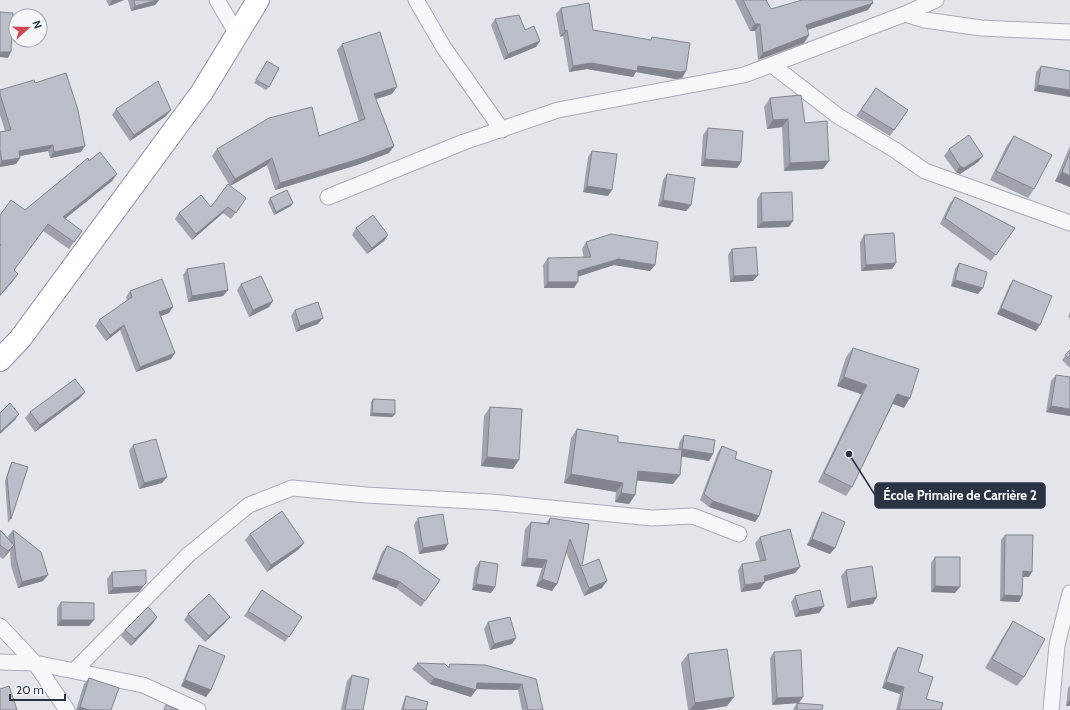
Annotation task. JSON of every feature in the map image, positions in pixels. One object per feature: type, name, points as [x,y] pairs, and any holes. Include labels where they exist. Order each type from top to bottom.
[{"type":"highway","points":[[0,360],[20,340],[184,118],[202,92],[258,0]]},
{"type":"street","points":[[217,0],[238,34]]},
{"type":"street","points":[[416,0],[444,48],[502,130]]},
{"type":"street","points":[[328,196],[464,142],[558,110],[744,75],[905,14],[936,0]]},
{"type":"street","points":[[905,14],[925,20],[981,28],[1070,32]]},
{"type":"street","points":[[772,65],[838,116],[895,150],[925,171],[1070,223]]},
{"type":"street","points":[[74,671],[188,555],[249,505],[292,488],[360,495],[492,502],[652,518],[693,516],[739,534]]},
{"type":"street","points":[[1051,710],[1057,645],[1070,593]]},
{"type":"street","points":[[0,626],[35,663],[67,710]]},
{"type":"street","points":[[0,662],[35,663],[143,685],[198,710]]},
{"type":"building","points":[[134,0],[158,0],[135,6]]},
{"type":"building","points":[[743,0],[766,0],[771,9],[802,0],[872,0],[873,3],[806,25],[809,35],[763,53],[760,24],[755,24]]},
{"type":"building","points":[[589,3],[593,30],[651,40],[652,37],[690,43],[686,71],[680,72],[638,66],[637,71],[591,63],[573,66],[567,30],[565,31],[561,8]]},
{"type":"building","points":[[0,12],[8,13],[8,48],[11,48],[11,52],[0,52]]},
{"type":"building","points":[[519,15],[525,30],[534,26],[540,41],[508,54],[495,19]]},
{"type":"building","points":[[380,32],[397,87],[374,94],[394,146],[362,158],[280,183],[272,158],[235,179],[217,149],[269,118],[312,107],[319,136],[365,119],[342,44]]},
{"type":"building","points":[[267,61],[279,68],[269,87],[256,80]]},
{"type":"building","points":[[1041,66],[1070,71],[1070,90],[1038,85]]},
{"type":"building","points":[[66,73],[78,110],[85,146],[54,152],[53,145],[19,151],[20,158],[2,161],[0,150],[0,132],[11,130],[0,90],[34,80],[35,83]]},
{"type":"building","points":[[158,81],[171,110],[134,135],[116,109]]},
{"type":"building","points":[[876,88],[908,110],[894,130],[861,110]]},
{"type":"building","points":[[801,95],[805,123],[827,121],[829,161],[790,163],[788,119],[773,120],[770,98]]},
{"type":"building","points":[[708,128],[743,131],[741,162],[705,159]]},
{"type":"building","points":[[969,135],[983,156],[964,168],[960,166],[949,149]]},
{"type":"building","points":[[1014,136],[1052,155],[1034,189],[996,171]]},
{"type":"building","points":[[592,151],[617,154],[612,190],[587,186]]},
{"type":"building","points":[[100,152],[117,174],[63,217],[82,231],[74,242],[48,224],[14,270],[18,274],[0,295],[0,215],[11,200],[25,210],[88,158],[89,161]]},
{"type":"building","points":[[1070,152],[1070,176],[1062,172]]},
{"type":"building","points":[[667,174],[695,178],[691,205],[663,200]]},
{"type":"building","points":[[228,184],[246,198],[236,213],[228,207],[196,234],[179,213],[201,195],[211,207]]},
{"type":"building","points":[[287,190],[293,203],[276,212],[270,198]]},
{"type":"building","points":[[792,192],[793,221],[762,222],[761,193]]},
{"type":"building","points":[[955,197],[1015,228],[996,255],[945,218]]},
{"type":"building","points":[[373,215],[388,235],[372,248],[356,228]]},
{"type":"building","points":[[894,233],[896,263],[866,265],[864,235]]},
{"type":"building","points":[[611,234],[658,242],[655,265],[619,259],[578,271],[578,282],[548,282],[548,258],[591,257],[586,242]]},
{"type":"building","points":[[756,247],[758,275],[734,276],[732,249]]},
{"type":"building","points":[[224,263],[228,290],[192,296],[187,269]]},
{"type":"building","points":[[959,263],[987,272],[983,288],[955,280]]},
{"type":"building","points":[[261,276],[273,301],[253,310],[241,284]]},
{"type":"building","points":[[162,279],[173,307],[159,312],[175,353],[140,367],[124,325],[110,335],[99,320],[132,297],[130,291]]},
{"type":"building","points":[[1013,280],[1052,296],[1040,325],[1001,308]]},
{"type":"building","points":[[318,302],[323,318],[300,326],[295,310]]},
{"type":"building","points":[[853,348],[919,369],[910,398],[897,394],[852,487],[824,473],[867,385],[844,377]]},
{"type":"building","points":[[1070,350],[1070,359],[1065,355]]},
{"type":"building","points":[[1056,375],[1070,377],[1070,409],[1051,406]]},
{"type":"building","points":[[75,379],[85,392],[40,425],[30,412]]},
{"type":"building","points":[[373,399],[395,400],[395,414],[372,413]]},
{"type":"building","points":[[10,403],[19,414],[0,432],[0,413]]},
{"type":"building","points":[[490,407],[522,409],[519,460],[487,457]]},
{"type":"building","points":[[577,429],[618,436],[618,442],[682,450],[680,475],[638,471],[635,495],[621,493],[623,483],[571,474]]},
{"type":"building","points":[[684,435],[715,440],[713,454],[682,449]]},
{"type":"building","points":[[156,439],[167,477],[144,483],[133,445]]},
{"type":"building","points":[[722,446],[737,452],[735,459],[772,471],[759,516],[713,501],[704,494]]},
{"type":"building","points":[[12,462],[28,467],[11,519],[7,477]]},
{"type":"building","points":[[282,511],[304,543],[271,565],[250,534]]},
{"type":"building","points":[[822,512],[845,522],[835,548],[812,539]]},
{"type":"building","points":[[443,514],[448,544],[423,548],[418,518]]},
{"type":"building","points":[[550,518],[589,524],[582,566],[599,559],[607,581],[589,588],[570,539],[557,584],[542,579],[547,560],[527,558],[531,522],[549,524]]},
{"type":"building","points":[[790,529],[800,567],[764,576],[765,582],[745,585],[742,564],[766,560],[760,537]]},
{"type":"building","points":[[0,530],[14,545],[8,551],[0,545]]},
{"type":"building","points":[[13,530],[41,552],[48,575],[22,582],[16,559]]},
{"type":"building","points":[[1005,535],[1033,535],[1032,572],[1023,571],[1022,596],[1004,595]]},
{"type":"building","points":[[387,546],[403,553],[440,580],[425,601],[400,582],[376,573]]},
{"type":"building","points":[[935,557],[960,557],[960,587],[935,586]]},
{"type":"building","points":[[480,561],[498,564],[495,587],[476,584]]},
{"type":"building","points":[[872,566],[877,597],[851,602],[846,570]]},
{"type":"building","points":[[146,570],[146,583],[143,586],[113,588],[112,572]]},
{"type":"building","points":[[262,590],[302,617],[289,637],[248,611]]},
{"type":"building","points":[[820,590],[824,606],[799,611],[795,596]]},
{"type":"building","points":[[209,594],[230,617],[209,636],[188,614]]},
{"type":"building","points":[[61,602],[94,603],[94,620],[61,620]]},
{"type":"building","points":[[148,607],[157,617],[135,639],[125,630]]},
{"type":"building","points":[[510,617],[516,638],[494,644],[488,622]]},
{"type":"building","points":[[1013,621],[1045,639],[1024,677],[992,659]]},
{"type":"building","points":[[199,645],[225,656],[211,690],[185,680]]},
{"type":"building","points":[[898,647],[923,655],[918,672],[933,677],[926,699],[943,703],[941,710],[899,710],[904,687],[886,682]]},
{"type":"building","points":[[727,649],[734,697],[695,703],[688,654]]},
{"type":"building","points":[[801,650],[803,697],[777,698],[774,652]]},
{"type":"building","points":[[417,663],[445,664],[449,668],[450,664],[485,665],[536,679],[543,710],[528,710],[522,684],[477,683],[476,690],[434,678]]},
{"type":"building","points":[[352,675],[369,679],[363,710],[345,710]]},
{"type":"building","points":[[89,678],[119,688],[111,710],[89,710],[80,707]]},
{"type":"building","points":[[9,686],[17,710],[0,710],[0,689]]},
{"type":"building","points":[[406,696],[428,702],[426,710],[403,710]]},
{"type":"building","points":[[797,703],[823,705],[822,710],[797,710]]},
{"type":"building","points":[[166,705],[178,710],[164,710]]},
{"type":"place","name":"École Primaire de Carrière 2","points":[[849,454]]}]
